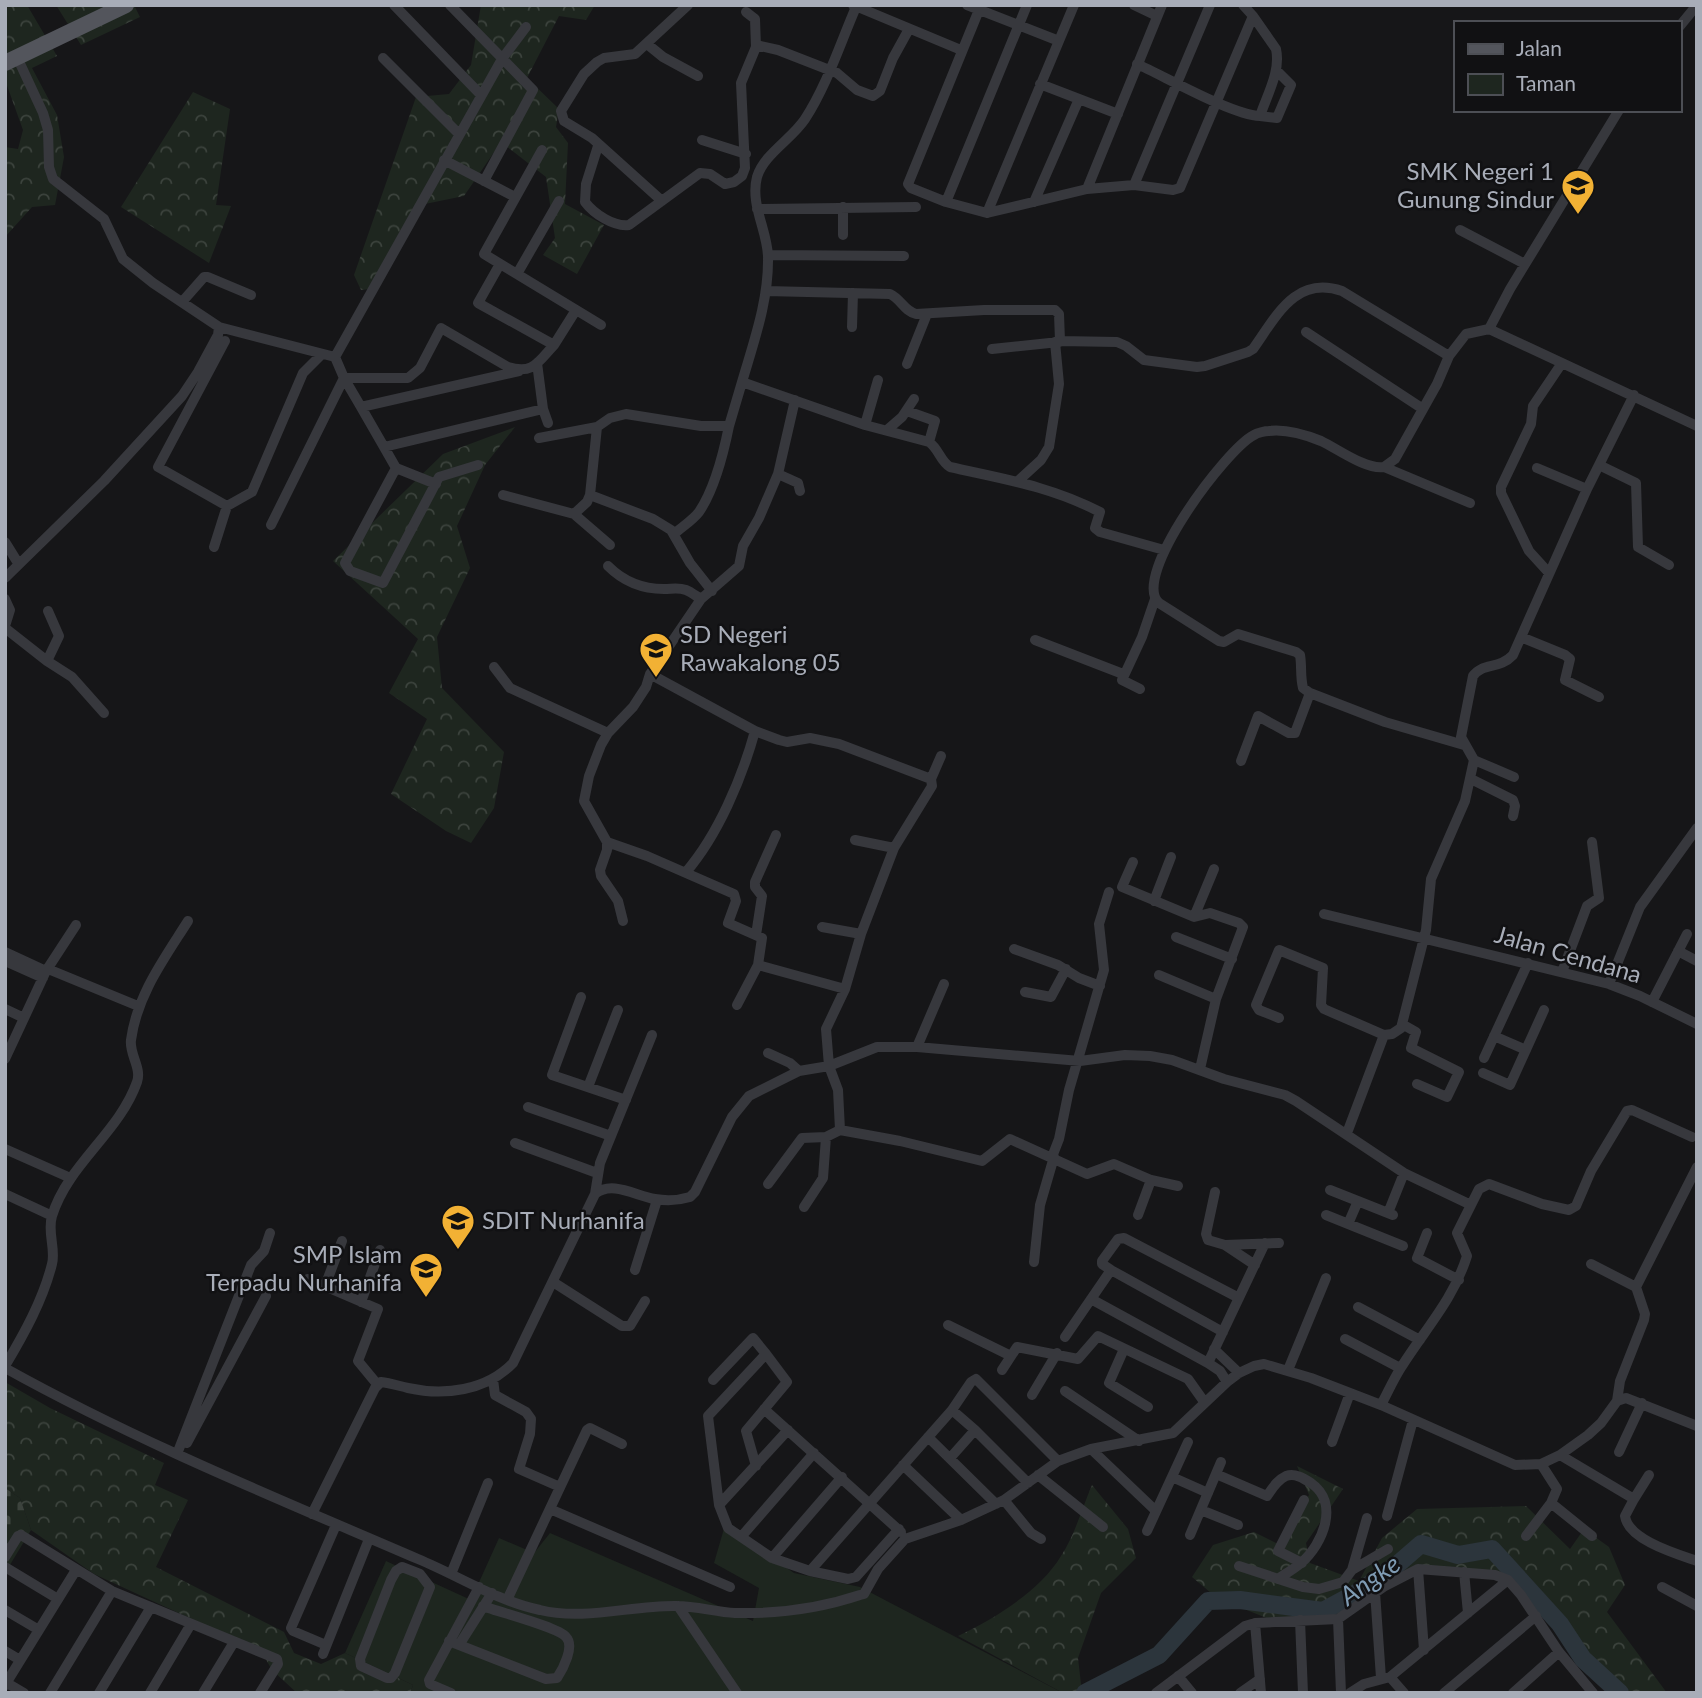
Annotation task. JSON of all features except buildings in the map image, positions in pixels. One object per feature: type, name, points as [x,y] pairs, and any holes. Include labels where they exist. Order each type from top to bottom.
[{"type":"main road","points":[[11,60],[126,5]]},
{"type":"street","points":[[394,5],[481,95]]},
{"type":"street","points":[[450,5],[533,90],[484,181]]},
{"type":"street","points":[[662,201],[592,138],[564,121],[561,116],[563,105],[584,75],[597,62],[604,58],[635,54],[688,5]]},
{"type":"street","points":[[967,5],[1059,41]]},
{"type":"street","points":[[946,202],[1027,5]]},
{"type":"street","points":[[987,213],[1074,5]]},
{"type":"street","points":[[1134,5],[1157,16]]},
{"type":"street","points":[[1087,190],[1162,5]]},
{"type":"street","points":[[1134,185],[1210,5]]},
{"type":"street","points":[[1242,5],[1253,16],[1276,50],[1278,61],[1259,116]]},
{"type":"street","points":[[1681,25],[1697,5]]},
{"type":"street","points":[[674,534],[698,514],[716,471],[766,291],[768,255],[757,209],[757,178],[762,166],[803,123],[829,70],[854,6],[961,50]]},
{"type":"street","points":[[980,8],[908,184],[911,188],[946,202],[987,213],[1087,190],[1134,185],[1173,190],[1180,188],[1253,16]]},
{"type":"street","points":[[598,146],[584,197],[590,208],[625,226],[700,173],[710,174],[725,184],[742,176],[746,154],[741,83],[756,45],[755,19],[746,12]]},
{"type":"street","points":[[335,357],[502,58],[526,27]]},
{"type":"street","points":[[756,45],[778,50],[829,70],[844,78],[857,90],[876,94],[880,91],[892,58],[909,29]]},
{"type":"street","points":[[647,44],[663,57],[698,76]]},
{"type":"street","points":[[383,58],[459,134]]},
{"type":"street","points":[[11,60],[36,94],[48,130],[49,167],[53,179],[104,219],[123,259],[219,327],[335,357]]},
{"type":"street","points":[[1137,64],[1248,114],[1277,118],[1290,88],[1289,81],[1276,70]]},
{"type":"street","points":[[1040,84],[1118,114]]},
{"type":"street","points":[[1034,202],[1079,99]]},
{"type":"street","points":[[1489,329],[1525,264],[1618,112]]},
{"type":"street","points":[[702,140],[746,154]]},
{"type":"street","points":[[542,150],[484,254],[601,326]]},
{"type":"street","points":[[444,160],[515,197]]},
{"type":"street","points":[[742,176],[757,178]]},
{"type":"street","points":[[517,274],[559,201]]},
{"type":"street","points":[[843,235],[844,207]]},
{"type":"street","points":[[757,209],[916,207]]},
{"type":"street","points":[[1460,230],[1525,264]]},
{"type":"street","points":[[768,255],[904,256]]},
{"type":"street","points":[[500,264],[478,303],[554,345]]},
{"type":"street","points":[[182,302],[204,277],[251,295]]},
{"type":"street","points":[[992,349],[1057,342],[1116,342],[1144,360],[1205,366],[1253,349],[1286,304],[1313,287],[1331,287],[1449,356]]},
{"type":"street","points":[[766,291],[890,294],[896,297],[908,312],[927,314],[984,310],[1055,310],[1059,314],[1059,384],[1049,447],[1041,460],[1018,481]]},
{"type":"street","points":[[852,327],[853,293]]},
{"type":"street","points":[[361,407],[532,369],[554,345],[576,310]]},
{"type":"street","points":[[907,364],[927,314]]},
{"type":"street","points":[[5,578],[104,481],[182,396],[218,335],[219,327]]},
{"type":"street","points":[[344,378],[408,378],[420,368],[442,328],[508,367],[520,371]]},
{"type":"street","points":[[1384,467],[1395,459],[1449,356],[1466,334],[1489,329],[1697,426]]},
{"type":"street","points":[[1306,332],[1423,409]]},
{"type":"street","points":[[225,341],[158,467],[227,506]]},
{"type":"street","points":[[214,547],[227,506],[252,492],[303,373],[322,354]]},
{"type":"street","points":[[335,357],[344,378],[396,468],[436,484]]},
{"type":"street","points":[[537,363],[543,410],[548,423]]},
{"type":"street","points":[[1549,573],[1529,551],[1501,493],[1501,487],[1531,424],[1532,406],[1562,363]]},
{"type":"street","points":[[271,525],[344,378]]},
{"type":"street","points":[[865,425],[878,380]]},
{"type":"street","points":[[742,382],[865,425],[929,442],[936,447],[943,462],[950,467],[1018,481],[1069,496],[1100,512],[1095,528],[1100,532],[1164,550]]},
{"type":"street","points":[[1514,777],[1474,760],[1464,745],[1461,737],[1473,676],[1480,668],[1498,666],[1507,661],[1521,637],[1587,489],[1634,395]]},
{"type":"street","points":[[887,430],[907,411],[914,399]]},
{"type":"street","points":[[622,921],[618,901],[601,876],[607,842],[584,801],[589,776],[608,733],[633,707],[646,687],[650,674],[701,599],[738,566],[743,546],[759,518],[778,474],[795,400]]},
{"type":"street","points":[[384,447],[543,410]]},
{"type":"street","points":[[907,411],[935,421],[929,442]]},
{"type":"street","points":[[539,438],[597,427],[610,418],[626,414],[701,426],[729,426]]},
{"type":"street","points":[[574,514],[587,502],[590,495],[597,427]]},
{"type":"street","points":[[1140,690],[1122,682],[1123,674],[1135,655],[1155,599],[1153,581],[1164,550],[1189,508],[1213,477],[1252,436],[1268,430],[1286,431],[1319,440],[1371,467],[1384,467],[1470,503]]},
{"type":"street","points":[[396,468],[345,564],[350,571],[383,583],[439,477],[478,465]]},
{"type":"street","points":[[1599,465],[1636,483],[1638,547],[1668,565]]},
{"type":"street","points":[[1537,468],[1587,489]]},
{"type":"street","points":[[778,474],[798,483],[800,491]]},
{"type":"street","points":[[503,495],[574,514],[610,545]]},
{"type":"street","points":[[590,495],[653,519],[671,530],[712,591]]},
{"type":"street","points":[[5,542],[18,563]]},
{"type":"street","points":[[608,566],[620,577],[635,584],[686,590],[701,599]]},
{"type":"street","points":[[5,599],[10,607],[5,627],[47,661],[72,677],[104,713]]},
{"type":"street","points":[[1155,599],[1217,640],[1224,642],[1238,634],[1296,652],[1301,660],[1299,670],[1303,688],[1310,693],[1385,722],[1464,745]]},
{"type":"street","points":[[47,661],[59,636],[48,611]]},
{"type":"street","points":[[1521,637],[1565,655],[1570,659],[1565,680],[1599,697]]},
{"type":"street","points":[[1035,640],[1123,674]]},
{"type":"street","points":[[494,667],[510,688],[608,733]]},
{"type":"street","points":[[650,674],[755,731],[787,742],[810,738],[839,744],[931,779]]},
{"type":"street","points":[[1241,761],[1258,716],[1289,733],[1295,733],[1310,693]]},
{"type":"street","points":[[686,872],[698,858],[727,802],[747,760],[755,731]]},
{"type":"street","points":[[841,1130],[838,1090],[829,1066],[826,1029],[845,989],[861,934],[894,848],[932,786],[931,779],[941,756]]},
{"type":"street","points":[[1279,1018],[1259,1010],[1256,1005],[1279,950],[1323,968],[1321,1005],[1324,1009],[1384,1035],[1399,1031],[1424,938],[1431,879],[1462,808],[1474,760]]},
{"type":"street","points":[[1471,779],[1513,800],[1513,816]]},
{"type":"street","points":[[1609,984],[1640,907],[1697,828]]},
{"type":"street","points":[[756,935],[762,896],[754,884],[776,835]]},
{"type":"street","points":[[855,840],[894,848]]},
{"type":"street","points":[[607,842],[686,872],[734,894],[736,901],[728,923],[764,940],[758,965],[737,1005]]},
{"type":"street","points":[[1562,972],[1587,906],[1599,898],[1592,842]]},
{"type":"street","points":[[1154,901],[1171,857]]},
{"type":"street","points":[[1133,862],[1122,887],[1194,917],[1210,913],[1242,925],[1243,931],[1216,999],[1200,1069]]},
{"type":"street","points":[[1194,917],[1214,869]]},
{"type":"street","points":[[1034,1262],[1040,1205],[1105,962],[1099,924],[1109,892]]},
{"type":"street","name":"Jalan Cendana","points":[[1324,914],[1609,984],[1697,1024]]},
{"type":"street","points":[[188,921],[138,1006],[131,1043],[138,1075],[136,1083],[115,1124],[71,1178],[52,1217],[51,1266],[28,1327],[5,1367],[80,1409],[178,1455],[507,1601],[556,1614],[678,1606],[735,1613],[831,1604],[864,1594],[902,1534]]},
{"type":"street","points":[[6,1057],[46,973],[76,925]]},
{"type":"street","points":[[821,927],[861,934]]},
{"type":"street","points":[[1652,1002],[1687,934]]},
{"type":"street","points":[[1175,937],[1232,959]]},
{"type":"street","points":[[1014,949],[1066,969],[1079,978],[1100,986]]},
{"type":"street","points":[[5,951],[46,973]]},
{"type":"street","points":[[1678,951],[1697,961]]},
{"type":"street","points":[[5,961],[138,1006]]},
{"type":"street","points":[[1484,1058],[1528,963]]},
{"type":"street","points":[[758,965],[845,989]]},
{"type":"street","points":[[1025,992],[1051,997],[1066,969]]},
{"type":"street","points":[[1159,975],[1216,999]]},
{"type":"street","points":[[917,1047],[944,984]]},
{"type":"street","points":[[581,997],[552,1075],[626,1100]]},
{"type":"street","points":[[5,1009],[24,1018]]},
{"type":"street","points":[[588,1087],[618,1010]]},
{"type":"street","points":[[1483,1073],[1510,1084],[1544,1010]]},
{"type":"street","points":[[1402,1024],[1416,1032],[1411,1048],[1459,1072],[1447,1097],[1417,1084]]},
{"type":"street","points":[[595,1194],[597,1173],[652,1035]]},
{"type":"street","points":[[1347,1133],[1384,1035]]},
{"type":"street","points":[[1494,1036],[1526,1050]]},
{"type":"street","points":[[312,1514],[377,1384],[381,1382],[411,1389],[457,1392],[502,1374],[513,1363],[595,1194],[601,1188],[657,1200],[690,1197],[695,1192],[732,1116],[756,1091],[799,1071],[829,1066],[877,1046],[1080,1060],[1125,1055],[1172,1060],[1224,1079],[1285,1095],[1347,1133],[1404,1173],[1471,1205]]},
{"type":"street","points":[[768,1053],[799,1071]]},
{"type":"street","points":[[528,1107],[611,1136]]},
{"type":"street","points":[[1381,1405],[1400,1368],[1459,1280],[1467,1256],[1457,1233],[1479,1189],[1489,1184],[1559,1209],[1574,1209],[1596,1163],[1630,1110],[1695,1135]]},
{"type":"street","points":[[768,1184],[803,1138],[826,1137],[841,1130],[900,1141],[979,1161],[1010,1139],[1087,1174],[1114,1164],[1151,1180],[1178,1186]]},
{"type":"street","points":[[804,1207],[823,1178],[826,1137]]},
{"type":"street","points":[[515,1143],[597,1173]]},
{"type":"street","points":[[5,1149],[66,1176]]},
{"type":"street","points":[[766,1354],[708,1416],[719,1505],[728,1528],[772,1558],[810,1571],[853,1578],[902,1534],[961,1520],[1000,1502],[1058,1461],[1091,1449],[1173,1433],[1238,1373],[1264,1364],[1350,1392],[1515,1465],[1541,1464],[1560,1455],[1588,1435],[1601,1423],[1617,1401],[1620,1381],[1644,1320],[1636,1287],[1696,1172]]},
{"type":"street","points":[[1331,1190],[1390,1214],[1404,1173]]},
{"type":"street","points":[[1138,1215],[1151,1180]]},
{"type":"street","points":[[1215,1192],[1206,1238],[1211,1242],[1225,1245],[1279,1243]]},
{"type":"street","points":[[5,1194],[48,1214]]},
{"type":"street","points":[[635,1269],[657,1200]]},
{"type":"street","points":[[1348,1224],[1358,1201]]},
{"type":"street","points":[[1326,1214],[1404,1246]]},
{"type":"street","points":[[178,1455],[250,1265],[264,1251],[270,1233]]},
{"type":"street","points":[[1427,1233],[1417,1258],[1459,1280]]},
{"type":"street","points":[[1223,1332],[1111,1270],[1102,1264],[1102,1261],[1121,1237],[1239,1298]]},
{"type":"street","points":[[325,1286],[342,1241]]},
{"type":"street","points":[[1208,1363],[1265,1243]]},
{"type":"street","points":[[1225,1245],[1255,1265]]},
{"type":"street","points":[[361,1302],[380,1250]]},
{"type":"street","points":[[1591,1264],[1636,1287]]},
{"type":"street","points":[[1065,1337],[1111,1270]]},
{"type":"street","points":[[1288,1370],[1326,1278]]},
{"type":"street","points":[[308,1279],[378,1309],[358,1361],[377,1384]]},
{"type":"street","points":[[553,1282],[622,1326],[630,1326],[635,1321],[645,1301]]},
{"type":"street","points":[[178,1455],[267,1296]]},
{"type":"street","points":[[1091,1299],[1208,1363],[1220,1371],[1227,1382]]},
{"type":"street","points":[[1357,1307],[1420,1339]]},
{"type":"street","points":[[948,1325],[1011,1356]]},
{"type":"street","points":[[1002,1370],[1017,1347],[1080,1358],[1098,1336],[1188,1379],[1205,1403]]},
{"type":"street","points":[[713,1380],[753,1338],[787,1382],[746,1431],[756,1466]]},
{"type":"street","points":[[1345,1339],[1400,1368]]},
{"type":"street","points":[[1124,1349],[1109,1383],[1148,1407]]},
{"type":"street","points":[[1214,1349],[1238,1373]]},
{"type":"street","points":[[1032,1395],[1057,1353]]},
{"type":"street","points":[[492,1379],[495,1395],[526,1412],[531,1419],[530,1434],[519,1469],[560,1487]]},
{"type":"street","points":[[810,1571],[952,1410],[971,1382],[976,1379],[1058,1461]]},
{"type":"street","points":[[1065,1391],[1139,1441]]},
{"type":"street","points":[[1332,1442],[1350,1392]]},
{"type":"street","points":[[1617,1401],[1626,1398],[1697,1426]]},
{"type":"street","points":[[1619,1452],[1642,1403]]},
{"type":"street","points":[[765,1409],[902,1534]]},
{"type":"street","points":[[952,1410],[1028,1483]]},
{"type":"street","points":[[1387,1516],[1413,1420]]},
{"type":"street","points":[[507,1601],[589,1428],[622,1444]]},
{"type":"street","points":[[719,1505],[788,1430]]},
{"type":"street","points":[[951,1457],[975,1430]]},
{"type":"street","points":[[928,1437],[1031,1533],[1041,1539]]},
{"type":"street","points":[[1147,1531],[1188,1442]]},
{"type":"street","points":[[1091,1449],[1156,1511]]},
{"type":"street","points":[[741,1537],[814,1453]]},
{"type":"street","points":[[1560,1455],[1634,1499]]},
{"type":"street","points":[[1191,1535],[1221,1462]]},
{"type":"street","points":[[1526,1535],[1551,1503],[1557,1489],[1541,1464]]},
{"type":"street","points":[[903,1465],[961,1520]]},
{"type":"street","points":[[1216,1474],[1267,1496],[1280,1480],[1289,1475],[1301,1476],[1316,1486],[1326,1500],[1324,1528],[1315,1546],[1301,1563],[1278,1579]]},
{"type":"street","points":[[1038,1475],[1103,1527]]},
{"type":"street","points":[[1649,1475],[1625,1516],[1630,1528],[1652,1544],[1697,1561]]},
{"type":"street","points":[[772,1558],[842,1477]]},
{"type":"street","points":[[1172,1477],[1208,1493]]},
{"type":"street","points":[[451,1574],[488,1483]]},
{"type":"street","points":[[1301,1563],[1278,1551],[1304,1500]]},
{"type":"street","points":[[1551,1503],[1592,1536]]},
{"type":"street","points":[[550,1509],[730,1587]]},
{"type":"street","points":[[1201,1510],[1238,1525]]},
{"type":"street","points":[[1239,1566],[1320,1589],[1343,1582],[1352,1570],[1367,1518]]},
{"type":"street","points":[[336,1525],[291,1628],[325,1649],[369,1539]]},
{"type":"street","points":[[5,1558],[21,1535],[112,1591],[278,1660],[260,1693]]},
{"type":"street","points":[[1352,1570],[1388,1549]]},
{"type":"street","points":[[5,1567],[58,1599]]},
{"type":"street","points":[[402,1567],[420,1574],[429,1585],[429,1591],[393,1677],[387,1678],[363,1667],[360,1659],[396,1571],[402,1567]]},
{"type":"street","points":[[1418,1569],[1424,1650]]},
{"type":"street","points":[[1156,1693],[1238,1630],[1255,1623],[1338,1619],[1375,1592],[1418,1569],[1495,1575],[1508,1580],[1589,1691]]},
{"type":"street","points":[[24,1693],[6,1684],[76,1570]]},
{"type":"street","points":[[1464,1572],[1468,1613]]},
{"type":"street","points":[[1350,1693],[1364,1684],[1385,1678],[1424,1650],[1508,1580]]},
{"type":"street","points":[[454,1643],[479,1587]]},
{"type":"street","points":[[1662,1587],[1697,1606]]},
{"type":"street","points":[[50,1693],[112,1591]]},
{"type":"street","points":[[1375,1592],[1385,1678],[1404,1693]]},
{"type":"street","points":[[451,1693],[429,1682],[454,1643],[492,1593]]},
{"type":"street","points":[[454,1643],[546,1679],[559,1676],[569,1645],[564,1635],[482,1606]]},
{"type":"street","points":[[678,1606],[737,1693]]},
{"type":"street","points":[[99,1693],[151,1607]]},
{"type":"street","points":[[5,1610],[38,1630]]},
{"type":"street","points":[[1444,1693],[1536,1616]]},
{"type":"street","points":[[1338,1619],[1342,1693]]},
{"type":"street","points":[[1300,1620],[1303,1693]]},
{"type":"street","points":[[1255,1623],[1261,1693]]},
{"type":"street","points":[[150,1693],[191,1624]]},
{"type":"street","points":[[203,1693],[234,1642]]},
{"type":"street","points":[[5,1651],[20,1660]]},
{"type":"street","points":[[1513,1693],[1559,1652]]},
{"type":"street","points":[[1178,1676],[1192,1693]]},
{"type":"street","points":[[1240,1693],[1260,1679]]},
{"type":"green space","points":[[5,5],[27,5],[57,56],[32,68],[57,115],[64,157],[55,205],[32,207],[5,237],[5,147],[18,149],[23,130],[5,80]]},
{"type":"green space","points":[[56,5],[134,5],[140,17],[81,45]]},
{"type":"green space","points":[[481,5],[595,5],[586,20],[559,16],[527,78],[559,109],[556,127],[568,143],[565,204],[604,225],[577,274],[543,255],[555,238],[546,177],[501,142],[464,196],[415,206],[379,288],[361,290],[354,275],[416,97],[449,94],[471,65]]},
{"type":"green space","points":[[193,92],[230,109],[216,205],[231,206],[209,263],[121,207]]},
{"type":"green space","points":[[515,427],[485,465],[457,526],[470,568],[437,637],[442,688],[504,752],[494,808],[471,843],[446,831],[391,794],[427,719],[389,693],[418,639],[333,561],[443,454]]},
{"type":"green space","points":[[5,1382],[50,1408],[164,1463],[155,1485],[188,1500],[156,1567],[284,1632],[294,1653],[321,1664],[345,1653],[413,1685],[410,1693],[297,1693],[272,1670],[261,1651],[94,1574],[31,1530],[20,1498],[5,1488]]},
{"type":"green space","points":[[1297,1466],[1343,1489],[1306,1543],[1310,1563],[1359,1581],[1382,1538],[1417,1509],[1526,1506],[1570,1549],[1584,1529],[1609,1547],[1625,1585],[1607,1612],[1667,1693],[1607,1693],[1525,1582],[1424,1568],[1392,1584],[1361,1608],[1329,1617],[1269,1619],[1217,1598],[1192,1577],[1213,1545],[1254,1532],[1278,1544],[1309,1495]]},
{"type":"green space","points":[[1092,1485],[1128,1529],[1136,1558],[1101,1593],[1078,1658],[1082,1693],[1063,1693],[958,1636],[1015,1603],[1052,1569],[1070,1539]]},
{"type":"green space","points":[[5,1488],[20,1498],[31,1530],[5,1573]]},
{"type":"green space","points":[[725,1525],[794,1573],[860,1587],[1063,1693],[410,1693],[413,1685],[345,1653],[386,1561],[471,1600],[499,1538],[534,1553],[550,1533],[753,1621],[759,1588],[714,1563]]},
{"type":"waterway","name":"Angke","points":[[1085,1693],[1159,1655],[1208,1601],[1240,1600],[1323,1611],[1360,1591],[1421,1544],[1458,1555],[1492,1549],[1560,1624],[1583,1659],[1620,1693]]},
{"type":"place","name":"SMK Negeri 1 Gunung Sindur","points":[[1578,216]]},
{"type":"place","name":"SD Negeri Rawakalong 05","points":[[656,679]]},
{"type":"place","name":"SDIT Nurhanifa","points":[[458,1251]]},
{"type":"place","name":"SMP Islam Terpadu Nurhanifa","points":[[426,1299]]}]
